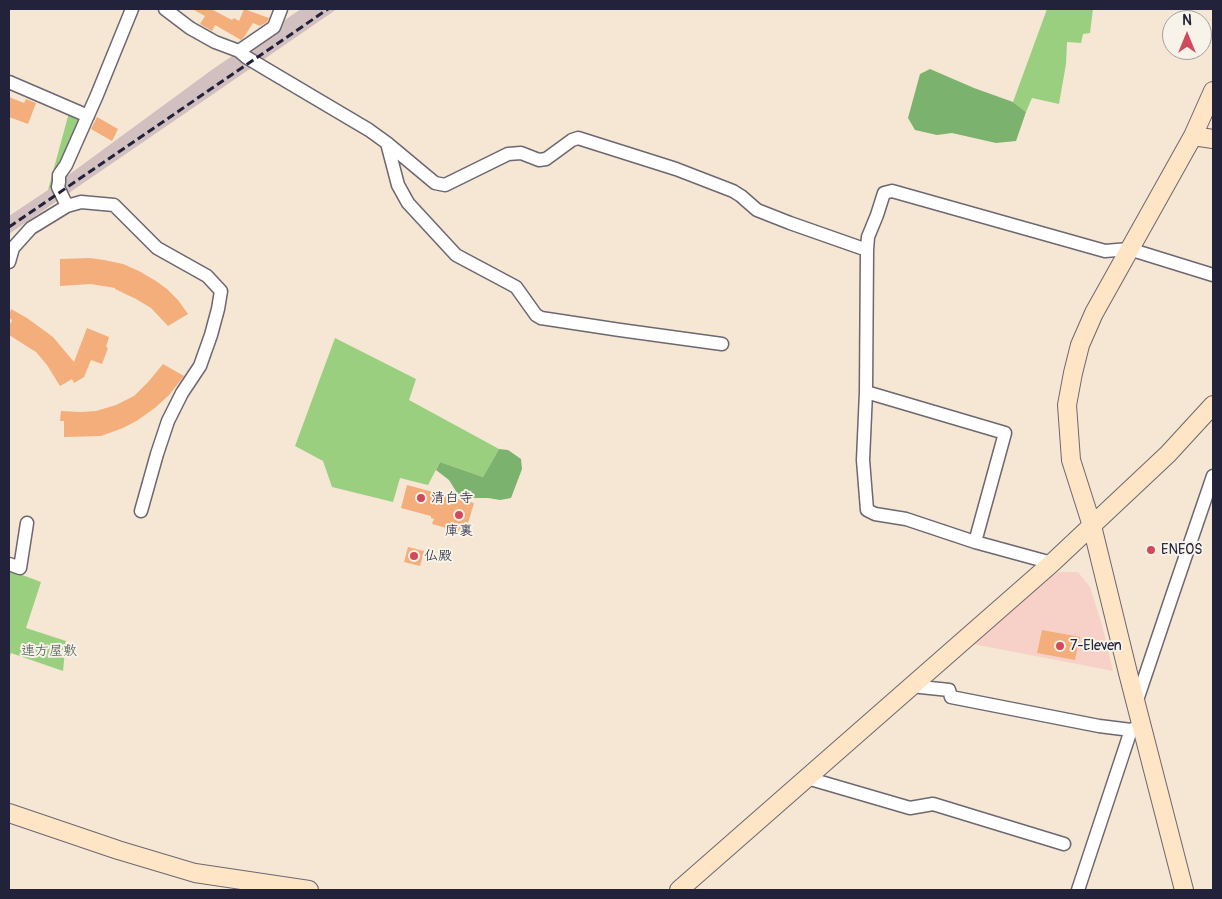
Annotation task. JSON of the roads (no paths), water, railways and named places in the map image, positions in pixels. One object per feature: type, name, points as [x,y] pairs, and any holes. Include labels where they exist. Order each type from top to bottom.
[{"type":"street","points":[[67,206],[58,187],[59,175],[66,165],[88,116],[132,9]]},
{"type":"street","points":[[165,9],[190,28],[215,42],[239,51],[369,130],[435,183],[445,185],[508,154],[521,153],[539,160],[546,159],[572,140],[578,138],[676,169],[733,190],[757,210],[867,250]]},
{"type":"street","points":[[239,51],[274,27],[281,9]]},
{"type":"street","points":[[9,82],[88,116]]},
{"type":"street","points":[[1184,890],[1137,728],[1136,703],[1092,526],[1071,460],[1067,405],[1080,345],[1094,313],[1192,136],[1213,91]]},
{"type":"street","points":[[1192,136],[1213,140]]},
{"type":"street","points":[[387,143],[398,185],[408,203],[456,255],[516,287],[536,315],[541,318],[610,329],[722,344]]},
{"type":"street","points":[[1052,563],[975,542],[906,519],[875,514],[866,510],[863,460],[866,392],[867,250],[868,237],[884,193],[892,191],[1105,251],[1129,249],[1213,274]]},
{"type":"street","points":[[9,262],[13,248],[31,228],[67,206],[81,202],[114,206],[157,248],[207,276],[221,291],[211,335],[200,366],[182,393],[168,421],[141,511]]},
{"type":"street","points":[[866,392],[1005,433],[975,542]]},
{"type":"street","points":[[679,890],[1052,563],[1168,454],[1213,406]]},
{"type":"street","points":[[1136,703],[1213,476]]},
{"type":"street","points":[[9,564],[20,568],[27,524]]},
{"type":"street","points":[[911,686],[949,690],[951,697],[1100,726],[1137,728]]},
{"type":"street","points":[[1078,890],[1137,728]]},
{"type":"street","points":[[807,778],[910,808],[933,804],[1064,844]]},
{"type":"street","points":[[9,813],[118,850],[195,873],[309,890]]},
{"type":"railway","points":[[9,227],[328,9]]},
{"type":"place","name":"清白寺","points":[[421,498]]},
{"type":"place","name":"庫裏","points":[[459,515]]},
{"type":"place","name":"ENEOS","points":[[1151,550]]},
{"type":"place","name":"仏殿","points":[[414,556]]},
{"type":"place","name":"7-Eleven","points":[[1060,646]]},
{"type":"park label","name":"連方屋敷","points":[[49,651]]}]
